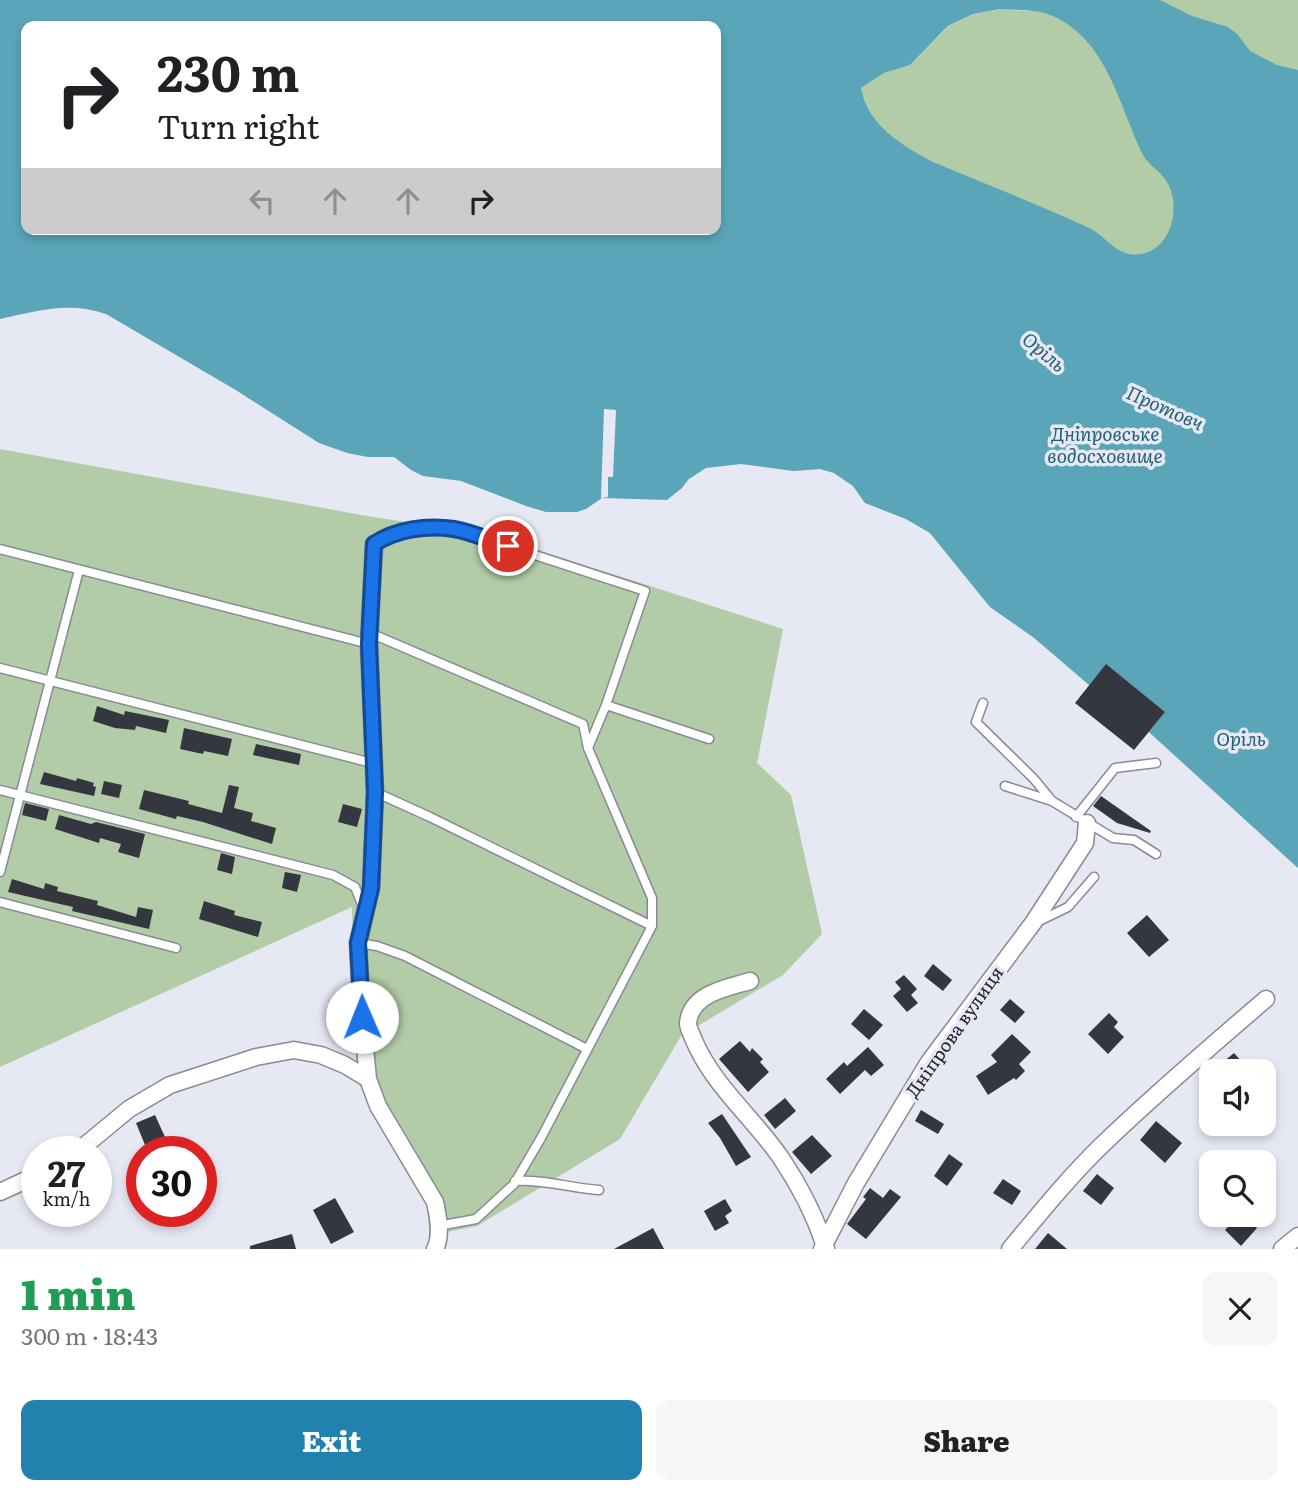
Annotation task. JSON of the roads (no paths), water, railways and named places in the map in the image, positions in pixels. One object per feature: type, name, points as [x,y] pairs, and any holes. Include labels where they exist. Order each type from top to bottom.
[{"type":"street","points":[[374,544],[369,638],[375,792],[371,888],[358,943],[362,1017],[368,1079],[378,1107],[435,1202],[438,1226],[435,1249]]},
{"type":"street","name":"Дніпрова вулиця","points":[[824,1247],[856,1183],[929,1062],[1033,923],[1085,843],[1081,820]]},
{"type":"street","name":"Дніпрова вулиця","points":[[750,981],[708,994],[694,1005],[688,1024],[698,1049],[729,1097],[780,1158],[812,1215],[824,1247]]},
{"type":"street","points":[[1010,1249],[1055,1194],[1101,1145],[1266,999]]},
{"type":"street","points":[[97,1136],[144,1098],[170,1085],[256,1056],[294,1050],[321,1055],[368,1079]]},
{"type":"street","points":[[0,1192],[21,1182]]},
{"type":"street","points":[[1282,1249],[1298,1236]]},
{"type":"lane","points":[[374,544],[390,533],[455,529],[645,591],[606,705],[588,748]]},
{"type":"lane","points":[[0,549],[369,638],[583,723],[588,748],[652,898],[652,926],[541,1138],[515,1181],[476,1219],[438,1226]]},
{"type":"lane","points":[[0,872],[79,570]]},
{"type":"lane","points":[[0,668],[372,763]]},
{"type":"lane","points":[[983,704],[976,722],[1034,779],[1052,801]]},
{"type":"lane","points":[[606,705],[709,739]]},
{"type":"lane","points":[[1081,820],[1115,768],[1156,762]]},
{"type":"lane","points":[[1005,786],[1052,801],[1113,838],[1134,840],[1156,853]]},
{"type":"lane","points":[[0,789],[333,875],[355,887],[364,909]]},
{"type":"lane","points":[[375,792],[652,926]]},
{"type":"lane","points":[[1033,923],[1068,906],[1094,877]]},
{"type":"lane","points":[[0,902],[176,948]]},
{"type":"lane","points":[[358,943],[377,946],[405,957],[587,1049]]},
{"type":"lane","points":[[515,1181],[533,1180],[568,1188],[599,1190]]},
{"type":"water","name":"Дніпровське водосховище","points":[[0,0],[1160,0],[1192,16],[1228,27],[1250,51],[1277,65],[1298,70],[1298,868],[1149,732],[1165,712],[1106,665],[1089,685],[1033,637],[990,607],[930,533],[906,519],[865,503],[853,486],[834,473],[820,469],[793,471],[741,464],[706,468],[689,479],[667,500],[602,498],[577,512],[546,512],[461,481],[423,476],[394,457],[368,457],[319,443],[234,389],[106,314],[79,308],[40,310],[0,319]],"holes":[[[1000,9],[1034,11],[1053,16],[1072,27],[1087,41],[1110,76],[1143,155],[1167,182],[1174,206],[1172,219],[1169,231],[1153,249],[1142,254],[1123,252],[1089,228],[933,162],[888,133],[871,113],[861,88],[884,73],[910,65],[948,26],[973,14]]]},
{"type":"water label","name":"Оріль","points":[[1044,352]]},
{"type":"water label","name":"Протовч","points":[[1165,408]]},
{"type":"water label","name":"Орiль","points":[[1241,739]]}]
